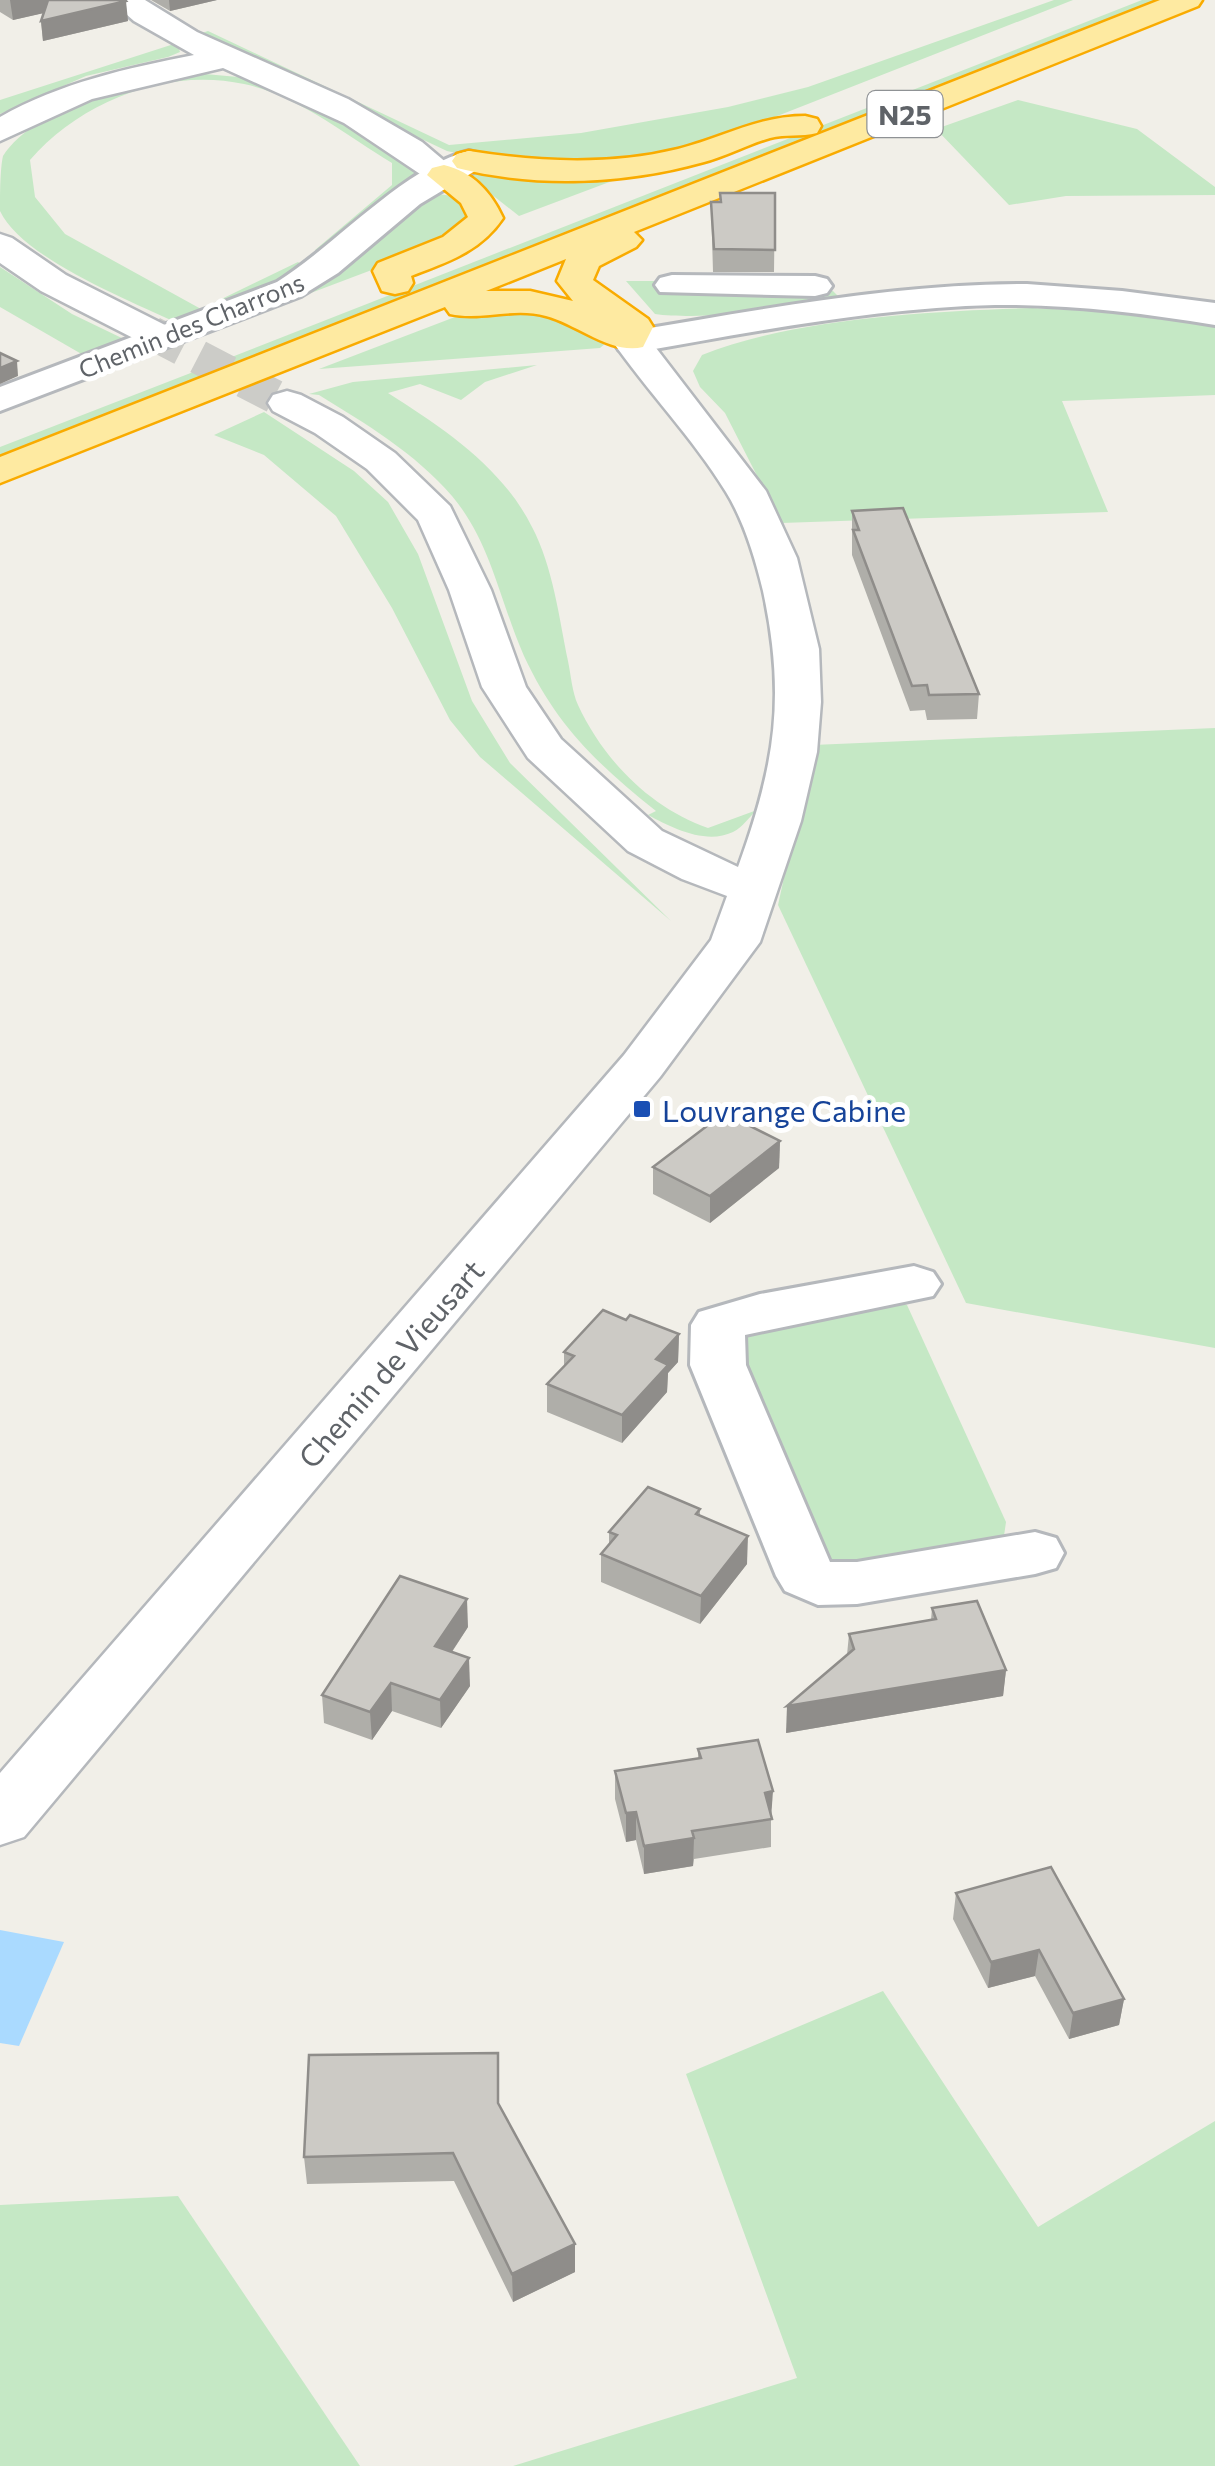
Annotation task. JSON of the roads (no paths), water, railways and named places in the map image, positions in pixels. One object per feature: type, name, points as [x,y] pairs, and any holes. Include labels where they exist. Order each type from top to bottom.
[{"type":"highway","name":"N25","points":[[0,434],[806,126],[1114,0]]},
{"type":"highway","name":"N25","points":[[0,471],[1187,0]]},
{"type":"highway","points":[[457,168],[609,170],[697,154],[776,124],[806,126]]},
{"type":"highway","points":[[395,282],[391,272],[460,243],[478,231],[486,218],[457,168]]},
{"type":"highway","points":[[351,334],[378,338],[468,304],[519,301],[572,310],[631,340],[635,328],[624,316],[582,292],[575,281],[576,272],[583,260],[604,248],[688,214],[685,202]]},
{"type":"street","points":[[125,0],[226,58],[302,90],[457,168]]},
{"type":"street","points":[[0,131],[76,91],[134,75],[226,58]]},
{"type":"street","name":"Chemin des Charrons","points":[[0,400],[289,289],[326,266],[408,197],[457,168]]},
{"type":"street","points":[[0,245],[65,288],[152,334]]},
{"type":"street","points":[[672,286],[863,288],[924,299]]},
{"type":"street","points":[[631,340],[824,308],[967,296],[1102,300],[1215,314]]},
{"type":"street","name":"Chemin de Vieusart","points":[[0,1819],[642,1066],[735,942],[778,820],[794,752],[799,702],[797,649],[776,558],[746,491],[631,340]]},
{"type":"street","points":[[287,403],[329,424],[381,461],[436,515],[470,590],[504,686],[544,748],[645,841],[699,869],[754,890]]},
{"type":"street","points":[[914,1284],[760,1312],[718,1325],[718,1365],[806,1576],[818,1584],[858,1583],[1035,1553]]},
{"type":"water","points":[[0,1930],[64,1942],[19,2046],[0,2043]]},
{"type":"tunnel","points":[[152,333],[287,403]]},
{"type":"place","name":"Louvrange Cabine","points":[[642,1109]]}]
